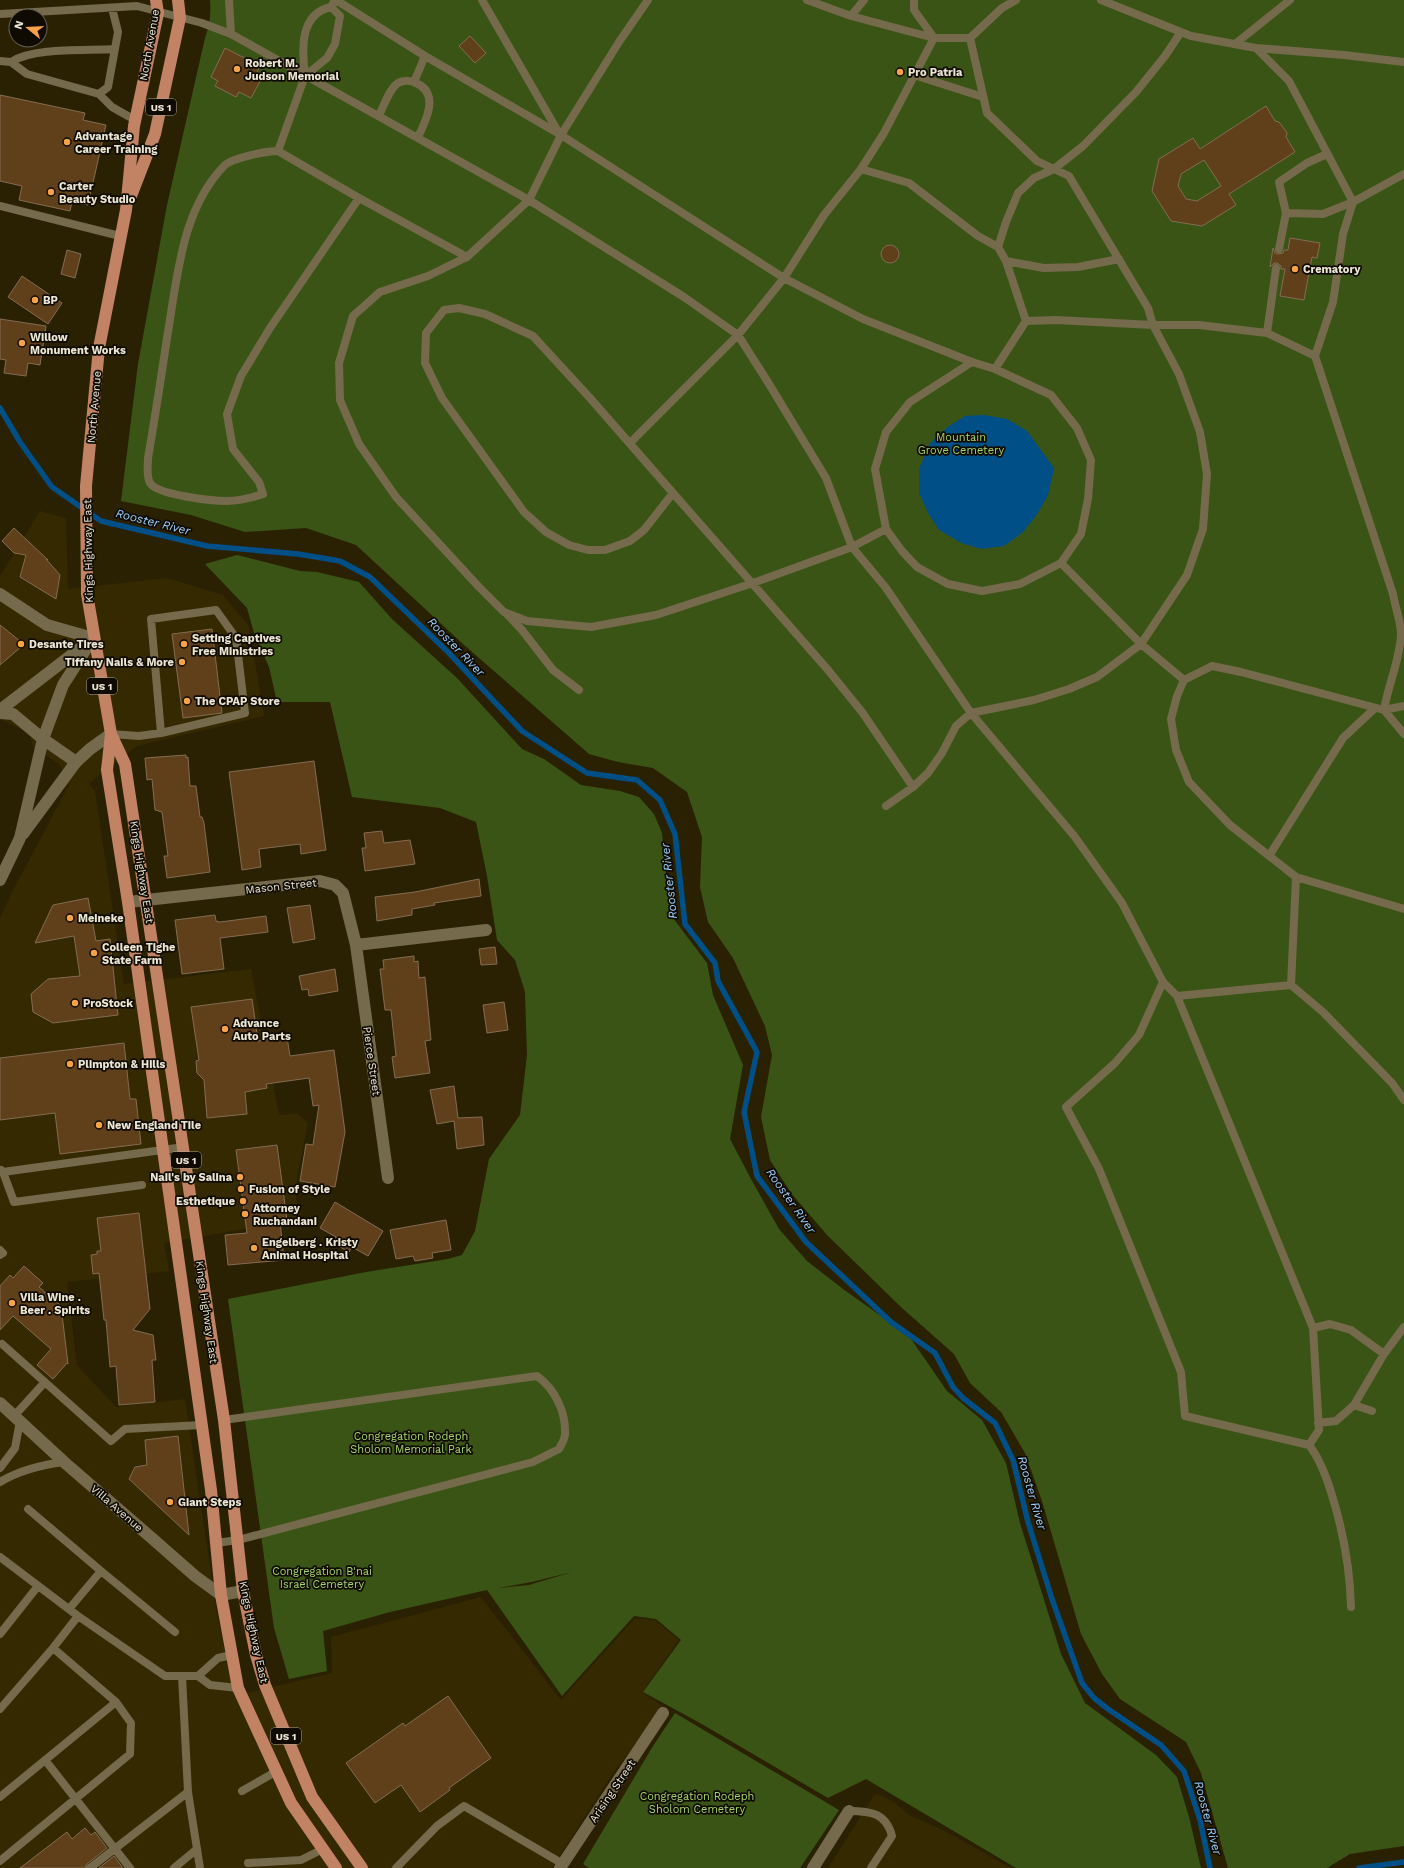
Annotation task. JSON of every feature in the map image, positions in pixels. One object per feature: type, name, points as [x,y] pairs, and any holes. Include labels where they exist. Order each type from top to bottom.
[{"type":"main road","name":"North Avenue","points":[[86,486],[99,348],[126,210],[135,120],[158,13],[156,0]]},
{"type":"main road","name":"North Avenue","points":[[126,210],[155,134],[180,18],[178,0]]},
{"type":"main road","name":"Kings Highway East","points":[[86,486],[86,582],[93,638],[111,734],[125,764],[224,1420],[243,1590],[256,1655],[264,1685],[312,1797],[362,1868]]},
{"type":"main road","name":"Kings Highway East","points":[[111,734],[107,770],[128,902],[211,1490],[221,1595],[238,1688],[291,1803],[336,1868]]},
{"type":"street","points":[[0,594],[47,625],[93,638]]},
{"type":"street","points":[[0,711],[93,638]]},
{"type":"street","points":[[20,838],[43,739],[63,686],[93,638]]},
{"type":"street","points":[[0,711],[14,714],[43,739],[76,762]]},
{"type":"street","points":[[0,880],[20,838],[76,762],[90,749],[111,734]]},
{"type":"street","name":"Mason Street","points":[[128,902],[320,881],[335,885],[343,893],[356,945]]},
{"type":"street","points":[[356,945],[486,930]]},
{"type":"street","name":"Pierce Street","points":[[356,945],[388,1178]]},
{"type":"street","name":"Villa Avenue","points":[[0,1403],[64,1462],[195,1576],[221,1595]]},
{"type":"street","points":[[221,1595],[243,1590]]},
{"type":"street","name":"Arising Street","points":[[562,1866],[663,1713]]},
{"type":"street","points":[[813,1868],[849,1810]]},
{"type":"lane","points":[[229,0],[231,34]]},
{"type":"lane","points":[[482,0],[561,136]]},
{"type":"lane","points":[[579,690],[553,670],[522,630],[396,497],[359,444],[340,400],[340,363],[353,316],[380,292],[428,276],[467,257],[529,200],[561,136],[648,0]]},
{"type":"lane","points":[[807,0],[851,16],[934,38],[970,38],[1002,8],[1016,0]]},
{"type":"lane","points":[[851,16],[864,0]]},
{"type":"lane","points":[[914,0],[914,10],[934,38]]},
{"type":"lane","points":[[1101,0],[1191,36],[1256,48],[1344,55],[1404,62]]},
{"type":"lane","points":[[1235,44],[1290,0]]},
{"type":"lane","points":[[305,76],[327,58],[335,44],[340,16],[334,2]]},
{"type":"lane","points":[[334,2],[561,136],[784,278],[864,319],[972,362],[995,368],[1051,395],[1077,428],[1091,460],[1088,498],[1081,534],[1061,563],[1020,584],[982,590],[948,584],[917,567],[902,551],[886,529],[875,469],[886,432],[910,402],[972,362]]},
{"type":"lane","points":[[278,151],[305,76],[302,46],[305,33],[313,17],[322,9],[334,2]]},
{"type":"lane","points":[[0,14],[136,6],[158,13],[202,23],[231,34],[305,76],[379,115],[529,200],[684,297],[738,335],[826,478],[852,547],[886,588],[971,713],[1075,837],[1122,904],[1163,982],[1177,996],[1312,1328],[1319,1430],[1309,1446]]},
{"type":"lane","points":[[99,94],[108,88],[118,32],[112,8]]},
{"type":"lane","points":[[998,248],[1006,222],[1018,193],[1034,178],[1054,169],[1083,146],[1136,92],[1165,56],[1181,32]]},
{"type":"lane","points":[[630,443],[738,335],[784,278],[824,215],[861,170],[884,133],[934,38]]},
{"type":"lane","points":[[886,806],[913,787],[928,773],[942,753],[956,726],[971,713],[1034,700],[1097,677],[1141,644],[1187,574],[1204,529],[1207,474],[1200,432],[1179,374],[1153,325],[1148,308],[1069,176],[1038,161],[987,113],[970,38]]},
{"type":"lane","points":[[1256,48],[1288,81],[1353,202],[1343,234],[1333,302],[1315,356],[1392,594],[1401,633],[1397,663],[1387,691],[1384,710],[1404,734]]},
{"type":"lane","points":[[11,62],[18,57],[33,53],[115,49]]},
{"type":"lane","points":[[414,82],[425,56]]},
{"type":"lane","points":[[0,61],[11,62],[27,74],[99,94],[112,108],[135,120]]},
{"type":"lane","points":[[914,75],[983,97]]},
{"type":"lane","points":[[379,115],[392,89],[398,83],[406,81],[424,86],[429,95],[430,107],[427,118],[418,137]]},
{"type":"lane","points":[[359,198],[270,328],[241,376],[227,414],[233,449],[259,482],[263,494],[247,499],[226,501],[172,493],[158,489],[151,484],[148,475],[148,458],[177,276],[189,226],[205,190],[227,164],[263,152],[278,151],[359,198],[467,257]]},
{"type":"lane","points":[[1279,249],[1286,212],[1279,182],[1307,164],[1327,154]]},
{"type":"lane","points":[[861,170],[910,183],[978,236],[998,248],[1006,261],[1026,321]]},
{"type":"lane","points":[[1286,212],[1323,214],[1353,202],[1404,174]]},
{"type":"lane","points":[[0,206],[120,236]]},
{"type":"lane","points":[[1006,261],[1044,268],[1065,268],[1119,259]]},
{"type":"lane","points":[[1267,333],[1276,268]]},
{"type":"lane","points":[[673,493],[644,530],[630,541],[605,550],[588,550],[569,545],[546,532],[524,512],[442,398],[425,363],[426,333],[444,310],[459,308],[485,314],[533,336],[630,443],[828,670],[862,712],[913,787]]},
{"type":"lane","points":[[1026,321],[1056,320],[1153,325],[1199,325],[1267,333],[1315,356]]},
{"type":"lane","points":[[995,368],[1026,321]]},
{"type":"lane","points":[[504,612],[527,621],[592,627],[656,615],[753,583],[852,547],[886,529]]},
{"type":"lane","points":[[1061,563],[1141,644],[1184,680]]},
{"type":"lane","points":[[111,734],[139,736],[161,733],[245,713],[236,638],[216,610],[151,619],[161,733]]},
{"type":"lane","points":[[1404,706],[1384,710],[1374,709],[1241,672],[1212,666],[1184,680],[1177,696],[1171,719],[1176,750],[1189,782],[1230,825],[1296,877],[1404,909]]},
{"type":"lane","points":[[1269,856],[1343,738],[1374,709]]},
{"type":"lane","points":[[1291,985],[1296,877]]},
{"type":"lane","points":[[1163,982],[1139,1035],[1115,1063],[1066,1107],[1099,1169],[1181,1372],[1185,1416],[1309,1446],[1316,1454],[1326,1478],[1341,1523],[1348,1562],[1350,1608]]},
{"type":"lane","points":[[1177,996],[1291,985],[1323,1012],[1392,1083],[1404,1100]]},
{"type":"lane","points":[[142,1185],[14,1202],[2,1171],[184,1147]]},
{"type":"lane","points":[[0,1250],[3,1252],[0,1255]]},
{"type":"lane","points":[[1312,1328],[1330,1324],[1351,1330],[1384,1354]]},
{"type":"lane","points":[[1318,1423],[1336,1421],[1354,1405],[1384,1354],[1404,1327]]},
{"type":"lane","points":[[2,1344],[111,1440],[125,1429],[202,1425]]},
{"type":"lane","points":[[216,1543],[238,1540],[533,1462],[559,1449],[565,1436],[564,1419],[556,1396],[545,1381],[537,1376],[224,1420]]},
{"type":"lane","points":[[0,1468],[15,1448],[18,1418],[45,1382]]},
{"type":"lane","points":[[1354,1405],[1372,1411]]},
{"type":"lane","points":[[0,1482],[24,1470],[42,1464],[64,1462]]},
{"type":"lane","points":[[28,1509],[175,1632]]},
{"type":"lane","points":[[0,1556],[69,1610],[165,1676],[198,1676],[210,1686],[238,1688]]},
{"type":"lane","points":[[69,1610],[102,1571]]},
{"type":"lane","points":[[0,1634],[38,1586]]},
{"type":"lane","points":[[0,1709],[53,1648],[78,1616]]},
{"type":"lane","points":[[0,1861],[130,1754],[131,1723],[116,1702],[53,1648]]},
{"type":"lane","points":[[198,1676],[218,1658],[232,1655]]},
{"type":"lane","points":[[182,1676],[188,1792],[200,1868]]},
{"type":"lane","points":[[0,1797],[116,1702]]},
{"type":"lane","points":[[45,1760],[130,1868]]},
{"type":"lane","points":[[242,1791],[277,1771]]},
{"type":"lane","points":[[90,1868],[188,1792]]},
{"type":"lane","points":[[396,1868],[437,1826],[464,1806],[562,1866]]},
{"type":"lane","points":[[849,1810],[873,1813],[885,1819],[889,1825],[892,1836],[871,1868]]},
{"type":"lane","points":[[174,1868],[197,1849]]},
{"type":"lane","points":[[248,1863],[301,1860],[323,1849]]},
{"type":"shaded area","points":[[40,511],[66,518],[68,589],[167,578],[223,595],[249,626],[264,716],[137,746],[89,783],[95,791],[124,984],[251,969],[279,1115],[297,1113],[308,1123],[297,1178],[296,1198],[303,1219],[164,1243],[169,1271],[67,1282],[77,1365],[116,1407],[185,1399],[217,1613],[234,1696],[332,1673],[331,1637],[481,1597],[561,1700],[635,1618],[655,1620],[679,1640],[642,1692],[664,1707],[611,1776],[552,1868],[0,1868],[0,918],[13,890],[69,785],[59,764],[33,747],[30,734],[0,719],[0,576]]},
{"type":"shaded area","points":[[878,1794],[894,1802],[909,1815],[947,1832],[1011,1868],[828,1868],[874,1795]]},
{"type":"green space","name":"Mountain Grove Cemetery","points":[[210,0],[1404,0],[1404,1846],[1350,1854],[1327,1868],[1228,1868],[1201,1773],[1186,1742],[1120,1699],[1102,1674],[1081,1634],[1042,1501],[1025,1453],[1001,1412],[970,1383],[954,1354],[902,1308],[827,1235],[791,1193],[770,1160],[761,1117],[772,1055],[765,1026],[733,958],[708,922],[700,887],[702,837],[687,792],[653,768],[618,762],[589,754],[463,644],[356,545],[306,528],[245,532],[191,515],[121,501],[138,364],[167,205],[209,24]]},
{"type":"green space","points":[[237,555],[300,571],[317,572],[359,582],[392,619],[457,678],[522,749],[544,759],[581,785],[620,791],[639,797],[654,814],[662,833],[670,914],[707,963],[713,995],[743,1065],[730,1139],[779,1229],[807,1261],[843,1289],[909,1336],[947,1391],[982,1420],[1006,1463],[1020,1523],[1061,1654],[1085,1703],[1156,1755],[1177,1777],[1189,1817],[1201,1868],[1016,1868],[866,1779],[828,1798],[700,1723],[643,1692],[681,1640],[656,1619],[634,1616],[562,1696],[487,1590],[390,1612],[323,1631],[327,1671],[289,1679],[274,1628],[228,1299],[366,1272],[448,1259],[462,1255],[475,1231],[489,1159],[520,1115],[527,1055],[525,992],[515,960],[497,940],[487,876],[476,822],[440,808],[352,797],[330,702],[277,702],[269,667],[254,633],[247,608],[205,564]],"holes":[[[572,1572],[529,1585],[499,1588],[532,1582]]]},
{"type":"green space","name":"Congregation Rodeph Sholom Cemetery","points":[[675,1713],[839,1810],[800,1868],[589,1868],[583,1864],[653,1746]]},
{"type":"water","points":[[984,415],[1007,419],[1027,431],[1054,468],[1048,495],[1036,516],[1023,532],[1004,546],[981,549],[961,543],[939,530],[928,513],[919,493],[919,469],[930,443],[949,426],[965,416]]},
{"type":"building","points":[[470,36],[486,53],[475,63],[459,46]]},
{"type":"building","name":"Robert M. Judson Memorial","points":[[225,48],[260,66],[257,72],[263,76],[251,98],[239,92],[236,97],[215,86],[218,81],[211,77]]},
{"type":"building","points":[[0,95],[85,113],[83,120],[106,125],[88,205],[72,202],[70,211],[19,200],[22,186],[0,181]]},
{"type":"building","points":[[1266,106],[1275,121],[1279,122],[1287,133],[1286,137],[1295,152],[1229,194],[1236,205],[1202,226],[1171,221],[1152,191],[1159,159],[1193,138],[1200,149]],"holes":[[[1204,160],[1221,186],[1197,201],[1186,199],[1178,186],[1181,174]]]},
{"type":"building","name":"Crematory","points":[[1290,238],[1320,243],[1317,258],[1312,257],[1304,300],[1280,296],[1285,269],[1281,269],[1281,266],[1277,263],[1274,263],[1270,267],[1273,248],[1275,253],[1283,253],[1284,250],[1288,250]]},
{"type":"building","points":[[890,245],[896,248],[899,254],[896,260],[890,263],[884,260],[881,254],[884,248]]},
{"type":"building","name":"BP","points":[[67,250],[81,254],[75,278],[61,274]]},
{"type":"building","name":"BP","points":[[22,276],[62,303],[48,324],[8,297]]},
{"type":"building","name":"Willow Monument Works","points":[[0,319],[46,326],[40,365],[28,363],[26,376],[4,373],[6,360],[0,359]]},
{"type":"building","points":[[14,528],[48,560],[46,559],[60,575],[56,599],[20,577],[26,555],[14,553],[2,541]]},
{"type":"building","points":[[0,625],[20,641],[21,647],[0,665]]},
{"type":"building","points":[[212,629],[222,713],[183,718],[172,634]]},
{"type":"building","points":[[186,755],[186,758],[188,757],[190,786],[196,786],[200,817],[202,817],[204,823],[210,872],[167,878],[164,856],[168,856],[162,812],[155,810],[152,779],[147,780],[145,758]]},
{"type":"building","points":[[314,761],[326,850],[301,854],[300,844],[259,849],[261,867],[242,870],[229,772]]},
{"type":"building","points":[[382,831],[384,843],[410,840],[415,864],[365,871],[362,848],[366,848],[364,833]]},
{"type":"building","points":[[479,879],[481,896],[434,903],[435,905],[412,909],[412,915],[377,921],[375,897],[415,892]]},
{"type":"building","points":[[88,898],[96,941],[110,939],[118,1015],[53,1023],[33,1012],[31,994],[48,979],[80,976],[74,936],[35,943],[53,905]]},
{"type":"building","points":[[310,905],[315,939],[293,943],[287,908]]},
{"type":"building","points":[[215,915],[216,921],[220,922],[266,916],[268,932],[220,938],[224,969],[182,974],[175,920]]},
{"type":"building","points":[[495,947],[497,964],[481,965],[479,949]]},
{"type":"building","points":[[414,956],[414,962],[418,961],[419,978],[425,977],[431,1040],[425,1041],[430,1073],[395,1078],[392,1057],[396,1056],[391,1010],[385,1010],[380,969],[384,969],[383,960]]},
{"type":"building","points":[[335,969],[338,991],[309,996],[308,989],[302,990],[299,976]]},
{"type":"building","points":[[252,999],[258,1041],[287,1037],[290,1056],[334,1050],[345,1132],[335,1187],[300,1181],[306,1144],[313,1145],[319,1105],[313,1106],[309,1078],[266,1084],[267,1088],[245,1092],[247,1114],[207,1118],[204,1080],[197,1073],[196,1061],[199,1060],[191,1007]]},
{"type":"building","points":[[504,1002],[508,1030],[487,1033],[483,1005]]},
{"type":"building","points":[[124,1043],[130,1099],[136,1099],[141,1144],[60,1154],[55,1113],[0,1120],[0,1058]]},
{"type":"building","points":[[454,1086],[458,1118],[482,1117],[484,1145],[457,1149],[454,1121],[437,1124],[430,1090]]},
{"type":"building","points":[[277,1145],[287,1220],[280,1221],[284,1260],[228,1265],[225,1235],[247,1233],[236,1150]]},
{"type":"building","points":[[335,1202],[383,1231],[368,1256],[352,1247],[349,1252],[333,1243],[336,1237],[320,1228]]},
{"type":"building","points":[[139,1213],[150,1309],[133,1330],[153,1335],[156,1360],[152,1360],[155,1402],[119,1405],[116,1366],[110,1367],[106,1320],[104,1320],[99,1273],[93,1274],[91,1255],[97,1254],[97,1251],[101,1251],[97,1218]]},
{"type":"building","points":[[446,1220],[451,1250],[432,1253],[433,1258],[415,1261],[413,1256],[396,1259],[390,1230]]},
{"type":"building","points":[[24,1266],[43,1283],[39,1287],[61,1306],[68,1364],[67,1363],[53,1379],[37,1365],[51,1349],[13,1316],[0,1330],[0,1286],[10,1275],[13,1278]]},
{"type":"building","name":"Giant Steps","points":[[178,1436],[189,1535],[129,1479],[135,1467],[147,1465],[145,1440]]},
{"type":"building","points":[[448,1696],[491,1758],[449,1788],[450,1790],[420,1812],[401,1785],[375,1803],[346,1763],[403,1723],[405,1726]]},
{"type":"building","points":[[85,1828],[91,1835],[95,1832],[107,1848],[87,1864],[85,1868],[20,1868],[67,1832],[72,1839]]},
{"type":"building","points":[[114,1856],[123,1868],[99,1868]]},
{"type":"waterway","name":"Rooster River","points":[[0,408],[20,442],[52,487],[101,521],[207,546],[298,554],[340,561],[370,577],[449,653],[522,731],[587,773],[637,780],[660,800],[675,834],[685,924],[715,963],[718,981],[757,1052],[744,1112],[757,1176],[806,1242],[891,1322],[935,1353],[953,1387],[963,1398],[995,1423],[1013,1460],[1028,1522],[1052,1599],[1082,1683],[1094,1698],[1108,1709],[1161,1745],[1184,1771],[1200,1820],[1210,1868]]},
{"type":"waterway","name":"Rooster River","points":[[1359,1868],[1404,1862]]},
{"type":"place","name":"Robert M. Judson Memorial","points":[[237,69]]},
{"type":"place","name":"Pro Patria","points":[[900,72]]},
{"type":"place","name":"Advantage Career Training","points":[[67,142]]},
{"type":"place","name":"Carter Beauty Studio","points":[[51,192]]},
{"type":"place","name":"Crematory","points":[[1295,269]]},
{"type":"place","name":"BP","points":[[35,300]]},
{"type":"place","name":"Willow Monument Works","points":[[22,343]]},
{"type":"place","name":"Desante Tires","points":[[21,644]]},
{"type":"place","name":"Setting Captives Free Ministries","points":[[184,644]]},
{"type":"place","name":"Tiffany Nails & More","points":[[182,662]]},
{"type":"place","name":"The CPAP Store","points":[[187,701]]},
{"type":"place","name":"Meineke","points":[[70,918]]},
{"type":"place","name":"Colleen Tighe State Farm","points":[[94,953]]},
{"type":"place","name":"ProStock","points":[[75,1003]]},
{"type":"place","name":"Advance Auto Parts","points":[[225,1029]]},
{"type":"place","name":"Plimpton & Hills","points":[[70,1064]]},
{"type":"place","name":"New England Tile","points":[[99,1125]]},
{"type":"place","name":"Nail's by Salina","points":[[240,1177]]},
{"type":"place","name":"Fusion of Style","points":[[241,1189]]},
{"type":"place","name":"Esthetique","points":[[243,1201]]},
{"type":"place","name":"Attorney Ruchandani","points":[[245,1214]]},
{"type":"place","name":"Engelberg . Kristy Animal Hospital","points":[[254,1248]]},
{"type":"place","name":"Villa Wine . Beer . Spirits","points":[[12,1303]]},
{"type":"place","name":"Giant Steps","points":[[170,1502]]},
{"type":"park label","name":"Congregation Rodeph Sholom Memorial Park","points":[[411,1442]]},
{"type":"park label","name":"Congregation B'nai Israel Cemetery","points":[[322,1577]]}]
